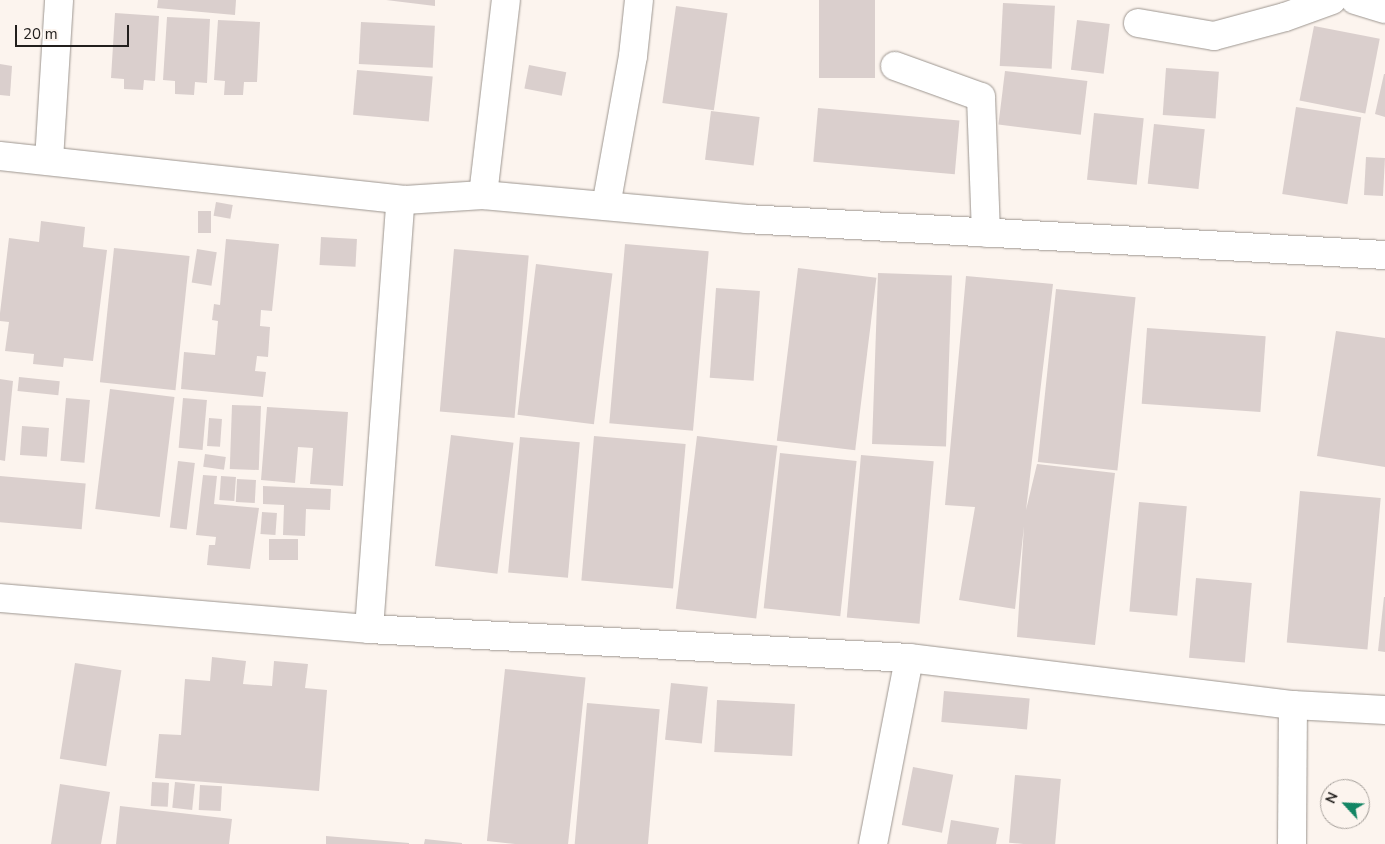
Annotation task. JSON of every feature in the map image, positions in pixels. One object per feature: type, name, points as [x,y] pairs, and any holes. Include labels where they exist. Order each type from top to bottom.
[{"type":"street","points":[[49,160],[59,0]]},
{"type":"street","points":[[482,195],[506,0]]},
{"type":"street","points":[[606,206],[633,56],[639,0]]},
{"type":"street","points":[[1138,23],[1214,36],[1285,17],[1332,0]]},
{"type":"street","points":[[1356,0],[1385,9]]},
{"type":"street","points":[[895,66],[980,97],[986,233]]},
{"type":"street","points":[[0,156],[405,200],[482,195],[747,219],[1385,256]]},
{"type":"street","points":[[369,629],[400,207],[405,200]]},
{"type":"street","points":[[0,598],[369,629],[909,658],[1293,705],[1385,710]]},
{"type":"street","points":[[873,844],[909,658]]},
{"type":"street","points":[[1292,844],[1293,705]]},
{"type":"building","points":[[158,0],[236,0],[235,15],[157,8]]},
{"type":"building","points":[[386,0],[435,0],[435,6]]},
{"type":"building","points":[[819,0],[875,0],[875,78],[819,78]]},
{"type":"building","points":[[1003,3],[1055,6],[1052,69],[1000,66]]},
{"type":"building","points":[[676,6],[727,13],[714,110],[662,103]]},
{"type":"building","points":[[115,13],[159,16],[155,81],[144,80],[143,90],[124,89],[124,79],[111,78]]},
{"type":"building","points":[[167,17],[210,19],[207,83],[195,82],[194,95],[175,94],[175,81],[163,80]]},
{"type":"building","points":[[218,20],[260,22],[257,82],[244,82],[243,95],[224,95],[225,81],[214,80]]},
{"type":"building","points":[[1077,20],[1110,24],[1104,74],[1071,70]]},
{"type":"building","points":[[361,22],[435,26],[433,68],[359,64]]},
{"type":"building","points":[[1314,26],[1380,39],[1365,113],[1299,101]]},
{"type":"building","points":[[0,64],[12,66],[10,96],[0,95]]},
{"type":"building","points":[[529,65],[566,72],[562,96],[524,89]]},
{"type":"building","points":[[1166,68],[1219,72],[1216,119],[1163,115]]},
{"type":"building","points":[[357,70],[433,77],[429,121],[353,115]]},
{"type":"building","points":[[1005,71],[1087,81],[1081,135],[998,125]]},
{"type":"building","points":[[1385,74],[1385,117],[1375,114]]},
{"type":"building","points":[[1296,107],[1361,117],[1347,204],[1282,194]]},
{"type":"building","points":[[818,108],[959,120],[955,174],[813,162]]},
{"type":"building","points":[[711,111],[760,117],[754,166],[705,160]]},
{"type":"building","points":[[1094,113],[1144,118],[1137,185],[1087,180]]},
{"type":"building","points":[[1154,124],[1205,129],[1198,189],[1148,184]]},
{"type":"building","points":[[1366,157],[1385,158],[1383,196],[1364,195]]},
{"type":"building","points":[[216,202],[233,205],[230,219],[214,216]]},
{"type":"building","points":[[198,211],[211,211],[211,233],[198,233]]},
{"type":"building","points":[[41,221],[85,227],[83,247],[107,250],[93,361],[64,358],[63,367],[33,364],[34,354],[5,351],[9,322],[0,321],[0,313],[9,238],[39,242]]},
{"type":"building","points":[[321,237],[357,239],[355,267],[320,265]]},
{"type":"building","points":[[226,239],[279,244],[272,311],[261,310],[260,326],[270,327],[268,357],[257,356],[255,371],[266,372],[263,397],[181,389],[184,352],[215,355],[218,321],[212,320],[214,304],[220,305]]},
{"type":"building","points":[[625,244],[709,251],[693,431],[609,423]]},
{"type":"building","points":[[114,248],[190,256],[175,390],[100,382]]},
{"type":"building","points":[[197,249],[217,252],[211,286],[192,283]]},
{"type":"building","points":[[454,249],[529,256],[515,418],[440,411]]},
{"type":"building","points":[[536,264],[612,273],[594,424],[517,415]]},
{"type":"building","points":[[798,268],[876,278],[855,450],[777,441]]},
{"type":"building","points":[[878,273],[952,276],[946,446],[872,444]]},
{"type":"building","points":[[966,276],[1053,284],[1026,510],[1037,464],[1115,473],[1095,645],[1017,637],[1024,526],[1015,609],[959,600],[975,507],[945,505]]},
{"type":"building","points":[[716,288],[760,291],[754,381],[710,378]]},
{"type":"building","points":[[1056,289],[1136,297],[1117,470],[1038,462]]},
{"type":"building","points":[[1147,328],[1266,336],[1260,412],[1142,404]]},
{"type":"building","points":[[1336,331],[1385,338],[1385,467],[1317,456]]},
{"type":"building","points":[[19,377],[60,381],[58,395],[18,391]]},
{"type":"building","points":[[0,379],[13,381],[5,461],[0,460]]},
{"type":"building","points":[[110,389],[175,397],[160,517],[95,509]]},
{"type":"building","points":[[66,398],[90,400],[84,463],[61,461]]},
{"type":"building","points":[[183,398],[207,400],[203,450],[179,448]]},
{"type":"building","points":[[232,405],[261,406],[259,470],[230,469]]},
{"type":"building","points":[[267,407],[348,412],[343,486],[310,484],[313,448],[298,447],[295,483],[261,480]]},
{"type":"building","points":[[209,418],[222,419],[220,447],[207,446]]},
{"type":"building","points":[[22,426],[49,428],[47,457],[20,455]]},
{"type":"building","points":[[451,435],[514,443],[497,574],[435,566]]},
{"type":"building","points":[[594,436],[686,444],[673,588],[581,580]]},
{"type":"building","points":[[697,436],[777,446],[756,619],[676,609]]},
{"type":"building","points":[[520,437],[580,442],[568,578],[508,572]]},
{"type":"building","points":[[780,453],[857,461],[840,616],[764,608]]},
{"type":"building","points":[[205,454],[226,457],[224,470],[203,467]]},
{"type":"building","points":[[861,455],[934,461],[920,624],[847,617]]},
{"type":"building","points":[[178,461],[195,463],[187,530],[170,528]]},
{"type":"building","points":[[203,475],[217,476],[214,504],[259,508],[250,569],[207,565],[209,545],[215,545],[216,537],[196,535]]},
{"type":"building","points":[[0,476],[86,483],[82,529],[0,522]]},
{"type":"building","points":[[221,476],[236,477],[234,501],[219,500]]},
{"type":"building","points":[[237,479],[256,480],[255,503],[236,502]]},
{"type":"building","points":[[263,486],[331,489],[330,510],[306,509],[305,536],[283,535],[284,505],[263,504]]},
{"type":"building","points":[[1300,491],[1381,498],[1367,649],[1287,642]]},
{"type":"building","points":[[1139,502],[1187,506],[1177,616],[1129,612]]},
{"type":"building","points":[[262,512],[277,513],[275,535],[260,534]]},
{"type":"building","points":[[269,539],[298,539],[298,560],[269,560]]},
{"type":"building","points":[[1196,578],[1252,583],[1245,663],[1189,658]]},
{"type":"building","points":[[1385,597],[1385,652],[1378,651]]},
{"type":"building","points":[[212,657],[246,661],[243,684],[272,686],[274,661],[308,664],[305,688],[327,690],[319,791],[155,778],[159,734],[181,735],[185,679],[210,681]]},
{"type":"building","points":[[75,663],[121,670],[106,766],[60,759]]},
{"type":"building","points":[[505,669],[586,677],[568,844],[515,844],[487,841]]},
{"type":"building","points":[[671,683],[708,687],[702,744],[665,740]]},
{"type":"building","points":[[944,691],[1030,698],[1027,729],[941,722]]},
{"type":"building","points":[[717,700],[795,704],[792,756],[714,752]]},
{"type":"building","points":[[587,703],[660,709],[648,844],[575,844]]},
{"type":"building","points":[[913,767],[953,775],[942,833],[902,825]]},
{"type":"building","points":[[1015,775],[1061,779],[1055,844],[1009,843]]},
{"type":"building","points":[[152,782],[169,783],[168,807],[151,806]]},
{"type":"building","points":[[175,782],[195,784],[192,810],[172,808]]},
{"type":"building","points":[[60,784],[110,792],[101,844],[51,844]]},
{"type":"building","points":[[200,785],[222,786],[221,811],[199,810]]},
{"type":"building","points":[[120,806],[232,819],[229,844],[116,844]]},
{"type":"building","points":[[951,820],[999,828],[996,844],[947,844]]},
{"type":"building","points":[[326,836],[409,843],[409,844],[326,844]]},
{"type":"building","points":[[425,839],[462,843],[462,844],[424,844]]}]
